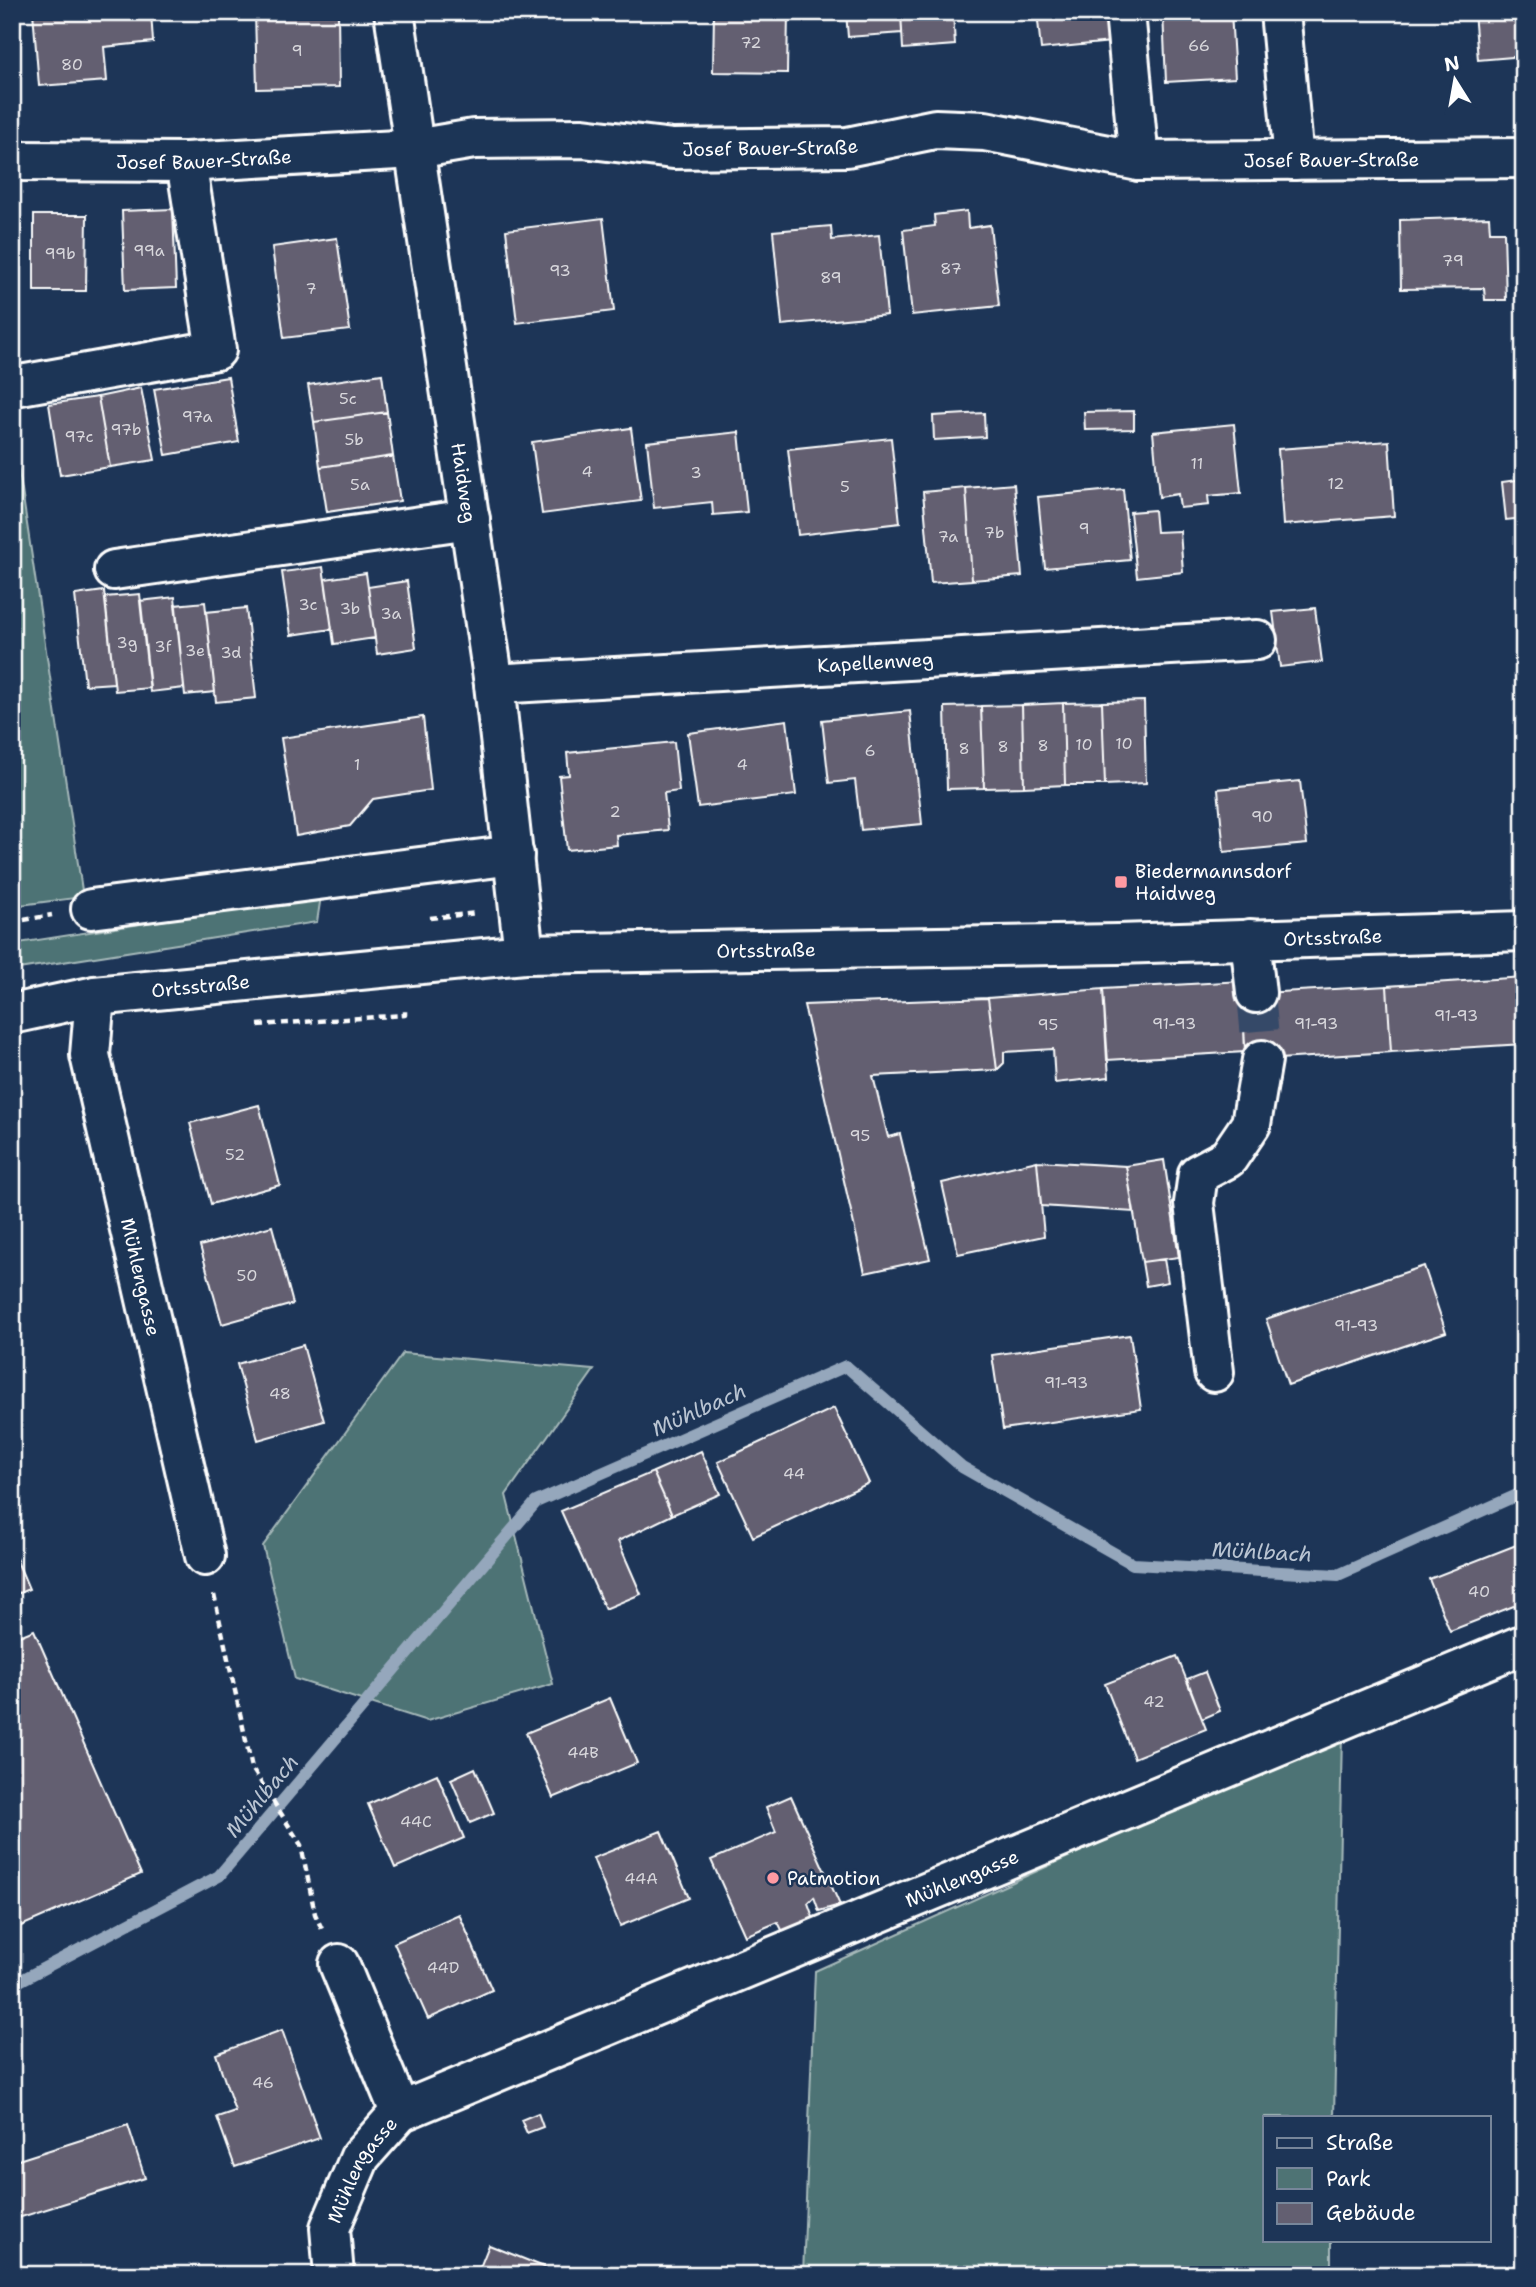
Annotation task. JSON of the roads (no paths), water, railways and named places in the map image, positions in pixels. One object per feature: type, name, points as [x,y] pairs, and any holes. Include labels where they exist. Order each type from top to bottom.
[{"type":"street","name":"Haidweg","points":[[394,12],[494,684],[524,954]]},
{"type":"street","points":[[1125,12],[1139,161]]},
{"type":"street","points":[[1280,12],[1294,160]]},
{"type":"street","name":"Josef Bauer-Straße","points":[[12,161],[186,162],[415,149],[488,139],[583,138],[673,149],[848,147],[935,129],[985,131],[1139,161],[1524,158]]},
{"type":"street","points":[[15,386],[216,350],[186,162]]},
{"type":"street","points":[[114,570],[470,519]]},
{"type":"street","name":"Kapellenweg","points":[[494,684],[1256,640]]},
{"type":"street","points":[[91,909],[514,855]]},
{"type":"street","name":"Ortsstraße","points":[[12,1014],[95,996],[524,954],[1524,932]]},
{"type":"street","points":[[1250,939],[1256,993]]},
{"type":"street","name":"Mühlengasse","points":[[95,996],[90,1055],[205,1556]]},
{"type":"street","points":[[1214,1372],[1194,1203],[1198,1174],[1227,1158],[1251,1124],[1262,1060]]},
{"type":"street","name":"Mühlengasse","points":[[334,2275],[330,2228],[360,2157],[400,2112],[1524,1644]]},
{"type":"street","name":"Mühlengasse","points":[[338,1964],[400,2112]]},
{"type":"waterway","name":"Mühlbach","points":[[12,1985],[219,1876],[536,1502],[846,1366],[962,1467],[1133,1564],[1338,1575],[1524,1492]]},
{"type":"tunnel","points":[[1256,993],[1262,1060]]},
{"type":"place","name":"Biedermannsdorf Haidweg","points":[[1121,882]]},
{"type":"place","name":"Patmotion","points":[[773,1878]]}]
